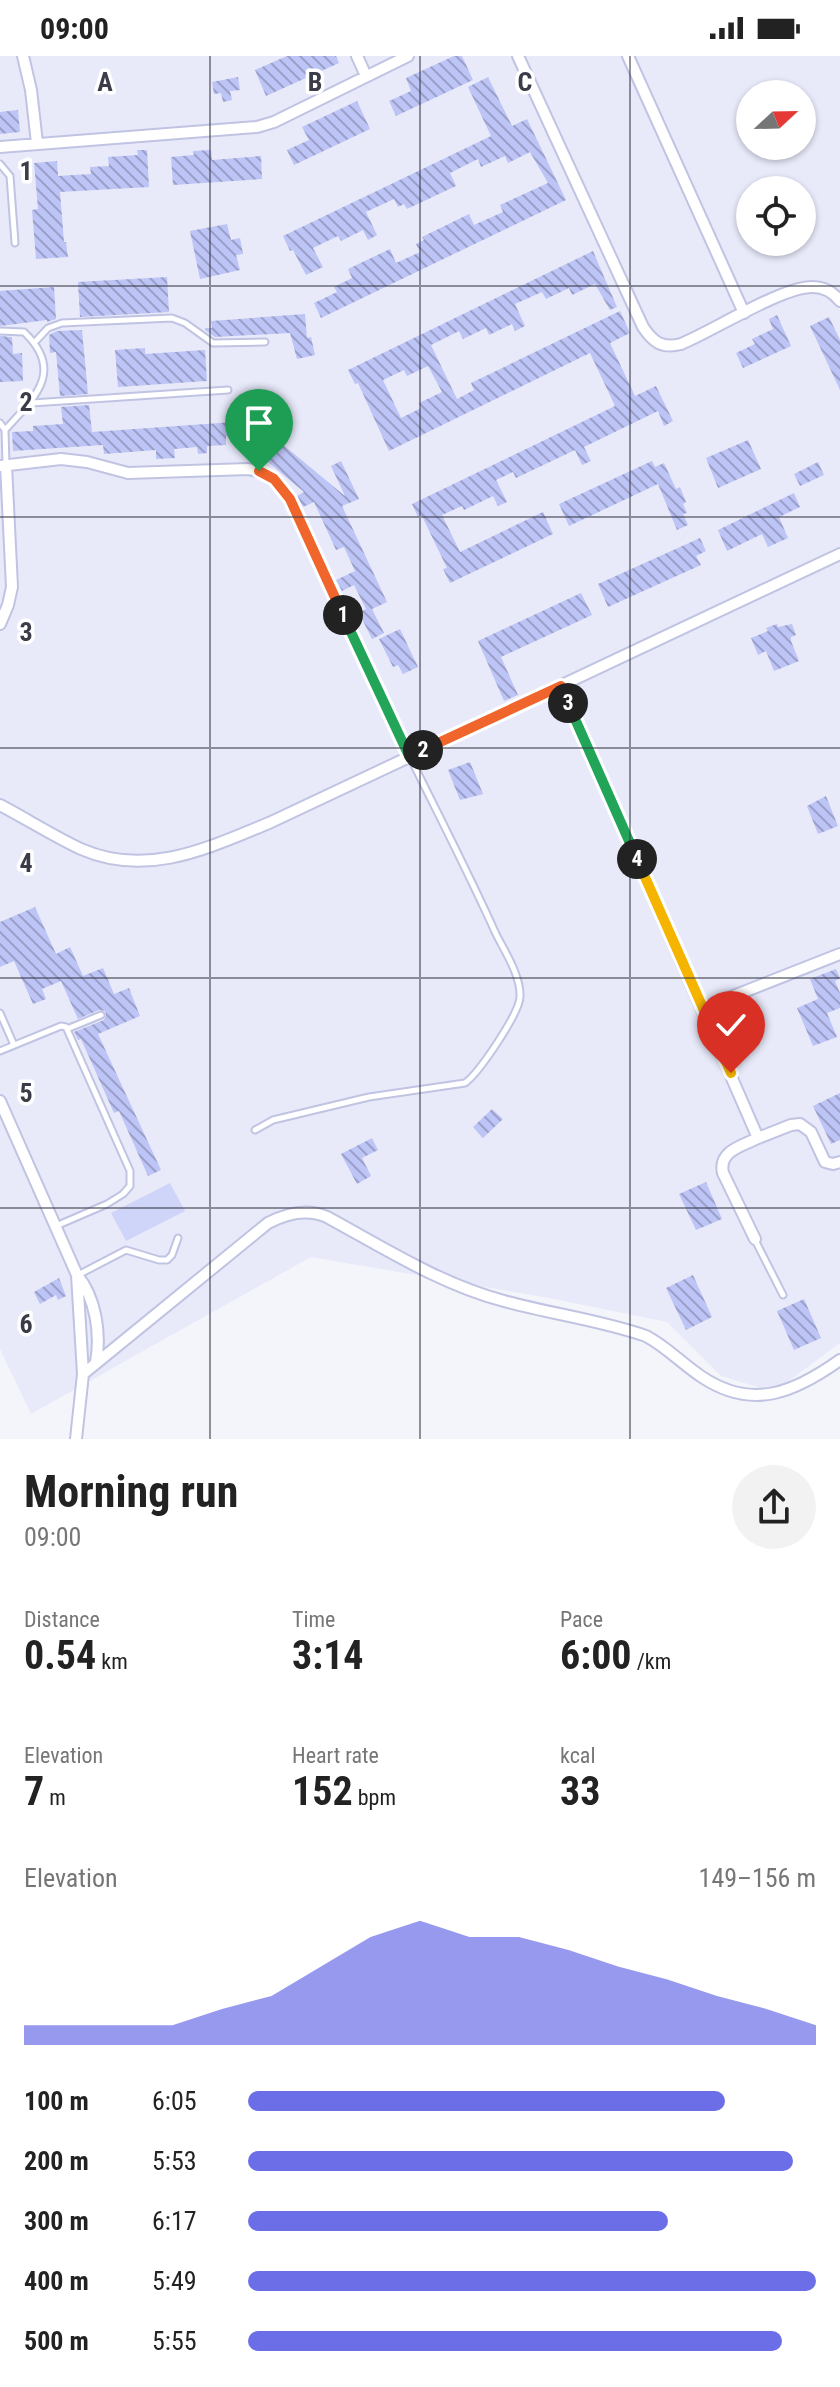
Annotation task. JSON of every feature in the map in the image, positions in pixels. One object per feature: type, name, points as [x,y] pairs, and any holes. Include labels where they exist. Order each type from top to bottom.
[{"type":"street","points":[[23,56],[31,90],[37,143]]},
{"type":"street","points":[[357,56],[366,76]]},
{"type":"street","points":[[0,147],[247,129],[274,122],[408,56]]},
{"type":"street","points":[[518,56],[649,336],[663,346],[672,346],[801,288],[823,288],[837,292]]},
{"type":"street","points":[[628,56],[744,313]]},
{"type":"street","points":[[1,624],[4,600],[12,578],[4,514],[7,501],[3,465],[61,459],[128,473],[259,471],[274,479],[290,499],[409,756]]},
{"type":"street","points":[[0,484],[7,501]]},
{"type":"street","points":[[0,805],[82,849],[125,861],[151,862],[187,855],[229,839],[561,686],[840,554]]},
{"type":"street","points":[[561,686],[758,1138]]},
{"type":"street","points":[[703,1008],[840,954]]},
{"type":"street","points":[[0,1101],[5,1126],[88,1293],[98,1334],[96,1362]]},
{"type":"street","points":[[755,1239],[721,1168],[726,1155],[758,1138],[800,1124],[808,1128],[825,1162],[840,1162]]},
{"type":"street","points":[[83,1374],[271,1221],[289,1214],[315,1212],[435,1276],[460,1286],[502,1301],[646,1336],[725,1390],[746,1395],[781,1394],[816,1377],[840,1360]]},
{"type":"street","points":[[76,1439],[83,1374],[77,1275]]},
{"type":"street","points":[[98,1334],[106,1338],[126,1338]]},
{"type":"lane","points":[[0,164],[10,176],[15,243]]},
{"type":"lane","points":[[34,343],[48,328],[62,323],[172,318],[185,323],[213,343],[265,342]]},
{"type":"lane","points":[[0,331],[24,332],[34,343],[43,376],[32,403],[5,430],[3,465]]},
{"type":"lane","points":[[32,403],[228,390]]},
{"type":"lane","points":[[0,423],[5,430]]},
{"type":"lane","points":[[255,1130],[273,1120],[369,1097],[465,1083],[474,1075],[517,1009],[520,995],[516,976],[473,882],[409,756]]},
{"type":"lane","points":[[0,1013],[14,1045]]},
{"type":"lane","points":[[67,1029],[101,1015]]},
{"type":"lane","points":[[0,1051],[61,1026],[67,1029],[132,1176],[130,1186],[118,1198],[56,1226]]},
{"type":"lane","points":[[77,1275],[126,1250],[167,1260],[178,1238]]},
{"type":"lane","points":[[755,1239],[783,1295]]},
{"type":"shaded area","points":[[0,56],[840,56],[840,1343],[774,1392],[721,1376],[667,1322],[549,1298],[311,1257],[31,1414],[0,1349]]},
{"type":"shaded area","points":[[170,1183],[185,1211],[126,1241],[111,1213]]},
{"type":"building","points":[[287,56],[336,56],[339,63],[266,96],[255,70]]},
{"type":"building","points":[[454,56],[462,56],[473,80],[396,116],[389,101],[411,91],[406,78]]},
{"type":"building","points":[[238,77],[240,90],[230,91],[232,100],[223,102],[221,93],[214,94],[212,82]]},
{"type":"building","points":[[488,77],[512,126],[527,119],[566,200],[321,318],[314,303],[337,292],[334,287],[352,278],[348,269],[390,249],[396,263],[420,252],[416,244],[424,240],[422,237],[469,214],[474,225],[503,212],[500,205],[548,183],[530,152],[508,163],[505,156],[481,167],[478,159],[450,173],[456,186],[407,209],[404,204],[398,207],[394,199],[366,212],[377,235],[368,240],[363,230],[341,241],[338,236],[313,248],[323,267],[306,275],[293,250],[290,251],[283,236],[491,136],[468,87]]},
{"type":"building","points":[[357,101],[370,129],[294,165],[287,150],[309,140],[302,127]]},
{"type":"building","points":[[18,110],[20,132],[0,134],[0,112]]},
{"type":"building","points":[[137,150],[147,150],[149,187],[60,192],[68,257],[36,259],[32,210],[38,209],[34,163],[57,161],[58,176],[91,174],[90,167],[109,166],[108,157],[138,155]]},
{"type":"building","points":[[211,150],[212,160],[261,156],[262,179],[173,185],[171,157]]},
{"type":"building","points":[[227,224],[231,240],[240,238],[243,254],[236,255],[240,270],[200,279],[190,231]]},
{"type":"building","points":[[593,251],[617,307],[610,310],[595,284],[572,295],[569,288],[546,299],[542,292],[515,304],[525,326],[515,331],[512,324],[489,335],[486,328],[463,339],[459,331],[431,345],[457,399],[474,390],[471,383],[620,311],[630,333],[610,343],[635,396],[656,386],[673,421],[664,426],[658,411],[584,447],[591,461],[582,465],[575,450],[516,478],[513,472],[496,480],[507,502],[498,506],[493,496],[464,510],[462,506],[442,515],[460,552],[543,512],[553,534],[450,583],[443,569],[447,568],[422,516],[418,517],[412,504],[615,406],[590,353],[389,451],[358,383],[355,384],[348,370]],"holes":[[[428,366],[442,392],[419,403],[421,408],[401,418],[383,380],[404,370],[407,376]]]},
{"type":"building","points":[[167,277],[169,312],[80,317],[78,282]]},
{"type":"building","points":[[54,287],[56,319],[0,326],[0,291]]},
{"type":"building","points":[[305,314],[307,338],[311,337],[315,355],[297,359],[290,333],[215,337],[205,330],[212,328],[211,321]]},
{"type":"building","points":[[777,315],[791,346],[743,368],[736,353],[755,344],[752,339],[773,329],[769,319]]},
{"type":"building","points":[[829,317],[840,340],[840,390],[810,326]]},
{"type":"building","points":[[82,330],[88,394],[60,396],[56,352],[50,353],[49,335],[57,331]]},
{"type":"building","points":[[0,336],[12,337],[13,354],[22,353],[23,381],[0,382]]},
{"type":"building","points":[[145,348],[145,354],[205,350],[207,381],[118,387],[115,350]]},
{"type":"building","points":[[89,405],[92,432],[248,421],[249,434],[226,436],[226,445],[207,446],[207,453],[198,454],[197,447],[174,449],[175,458],[156,459],[156,450],[104,454],[103,445],[13,451],[12,432],[33,431],[33,426],[63,424],[61,407]]},
{"type":"building","points":[[260,429],[264,429],[345,496],[331,466],[341,461],[359,499],[342,506],[387,602],[372,609],[384,633],[372,639],[359,613],[366,609],[354,585],[342,591],[336,580],[355,571],[344,547],[336,550],[314,502],[303,507],[297,496],[304,492],[249,446]]},
{"type":"building","points":[[748,440],[761,469],[718,488],[706,458]]},
{"type":"building","points":[[652,461],[655,467],[664,463],[676,489],[680,487],[686,502],[683,504],[687,513],[683,514],[688,525],[677,530],[658,484],[569,526],[559,504]]},
{"type":"building","points":[[818,462],[824,475],[800,486],[794,474]]},
{"type":"building","points":[[794,493],[800,507],[779,517],[788,538],[768,547],[762,534],[727,551],[718,530]]},
{"type":"building","points":[[700,538],[706,551],[696,556],[701,565],[608,607],[598,584]]},
{"type":"building","points":[[581,593],[592,615],[501,657],[518,695],[504,701],[478,641]]},
{"type":"building","points":[[777,624],[778,627],[792,624],[796,635],[791,637],[791,641],[799,661],[774,671],[766,651],[758,655],[751,638]]},
{"type":"building","points":[[400,629],[418,667],[403,674],[398,665],[393,667],[379,639]]},
{"type":"building","points":[[470,762],[483,794],[460,800],[448,770]]},
{"type":"building","points":[[826,796],[838,826],[818,834],[807,806]]},
{"type":"building","points":[[35,907],[56,954],[70,947],[83,976],[103,968],[114,994],[129,988],[140,1016],[98,1034],[161,1170],[148,1176],[119,1111],[114,1113],[81,1039],[78,1040],[74,1032],[104,1020],[105,1011],[99,1010],[78,1019],[61,981],[42,989],[46,999],[33,1004],[14,961],[0,967],[0,922]]},
{"type":"building","points":[[836,969],[840,978],[835,981],[840,993],[840,1008],[827,1013],[837,1037],[813,1046],[797,1008],[818,999],[810,979]]},
{"type":"building","points":[[840,1093],[840,1140],[831,1144],[813,1106]]},
{"type":"building","points":[[492,1109],[503,1119],[483,1138],[473,1127]]},
{"type":"building","points":[[372,1138],[378,1150],[362,1158],[371,1176],[357,1184],[341,1154]]},
{"type":"building","points":[[706,1182],[722,1219],[696,1230],[679,1194]]},
{"type":"building","points":[[693,1275],[712,1317],[686,1330],[666,1288]]},
{"type":"building","points":[[59,1278],[66,1296],[58,1300],[56,1295],[40,1304],[34,1292]]},
{"type":"building","points":[[804,1299],[821,1338],[794,1350],[777,1311]]},
{"type":"route","points":[[259,471],[274,479],[290,499],[409,756],[561,686],[731,1073]]}]
